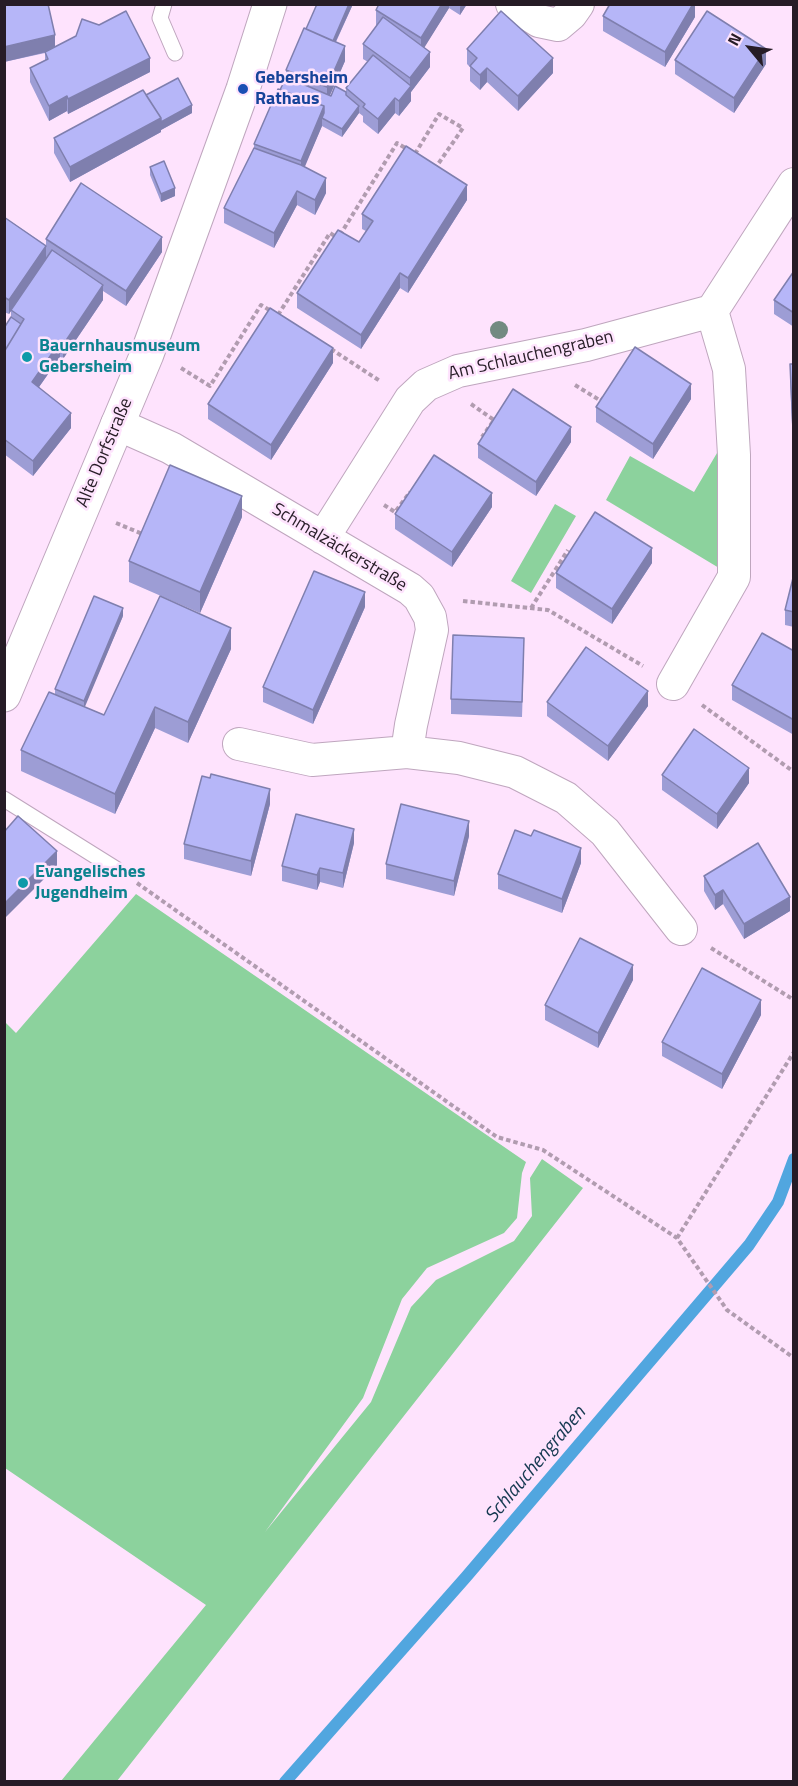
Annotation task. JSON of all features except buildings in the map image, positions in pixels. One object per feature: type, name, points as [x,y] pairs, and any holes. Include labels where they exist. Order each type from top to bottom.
[{"type":"street","name":"Alte Dorfstraße","points":[[4,695],[151,343],[243,89],[270,4]]},
{"type":"street","points":[[512,4],[539,21],[558,25],[571,14],[578,4]]},
{"type":"street","points":[[673,684],[734,577],[734,455],[729,369],[712,311],[794,184]]},
{"type":"street","name":"Am Schlauchengraben","points":[[323,538],[410,400],[426,385],[458,371],[586,345],[712,311]]},
{"type":"street","name":"Schmalzäckerstraße","points":[[117,424],[171,448],[410,589],[427,608]]},
{"type":"street","points":[[407,752],[432,630],[427,608]]},
{"type":"street","points":[[239,744],[312,760],[407,752],[459,758],[516,772],[566,798],[605,832],[681,929]]},
{"type":"lane","points":[[164,4],[160,18],[175,53]]},
{"type":"lane","points":[[4,799],[116,869]]},
{"type":"path","points":[[414,154],[439,114],[463,128],[436,167],[429,163]]},
{"type":"path","points":[[338,238],[397,143],[422,158]]},
{"type":"path","points":[[278,315],[330,233],[345,242]]},
{"type":"path","points":[[176,364],[210,386],[261,305],[287,321]]},
{"type":"path","points":[[325,346],[410,400]]},
{"type":"path","points":[[531,608],[568,550]]},
{"type":"path","points":[[427,608],[463,601],[548,609],[673,684],[794,772]]},
{"type":"path","points":[[116,869],[497,1137],[543,1150],[677,1238],[727,1310],[794,1358]]},
{"type":"path","points":[[681,929],[794,1000]]},
{"type":"path","points":[[677,1238],[794,1052]]},
{"type":"green space","points":[[717,453],[734,455],[734,577],[606,500],[630,456],[694,492]]},
{"type":"green space","points":[[555,504],[576,516],[531,593],[511,581]]},
{"type":"green space","points":[[136,894],[526,1162],[522,1173],[517,1218],[504,1233],[427,1268],[402,1299],[363,1398],[265,1532],[371,1402],[411,1307],[436,1280],[514,1241],[532,1216],[530,1178],[542,1159],[583,1188],[117,1781],[61,1781],[206,1605],[5,1468],[5,1022],[16,1033]]},
{"type":"waterway","name":"Schlauchengraben","points":[[285,1782],[466,1577],[749,1245],[778,1202],[794,1159]]},
{"type":"place","name":"Gebersheim Rathaus","points":[[243,89]]},
{"type":"place","name":"Bauernhausmuseum Gebersheim","points":[[27,357]]},
{"type":"place","name":"Evangelisches Jugendheim","points":[[23,883]]}]
